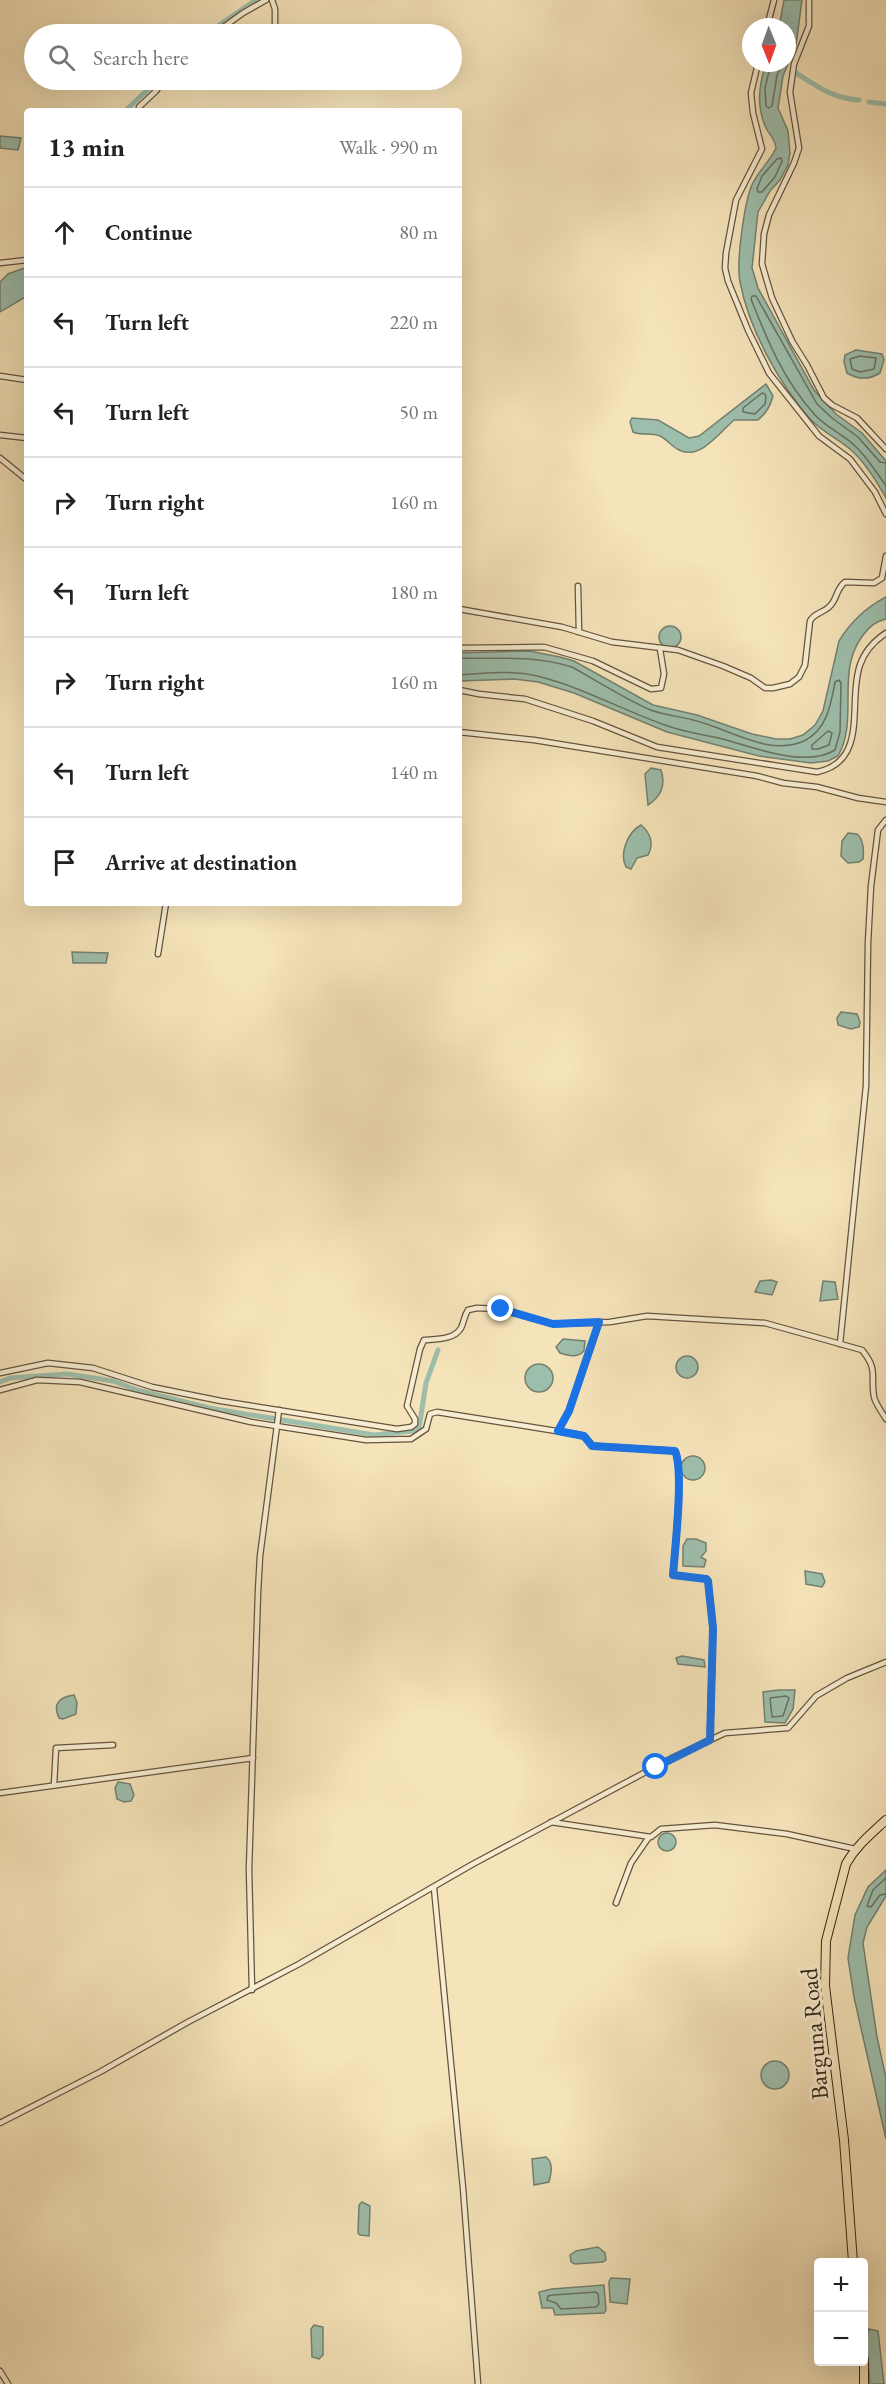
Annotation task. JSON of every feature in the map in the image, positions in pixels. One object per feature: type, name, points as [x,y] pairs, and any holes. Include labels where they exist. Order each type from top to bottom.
[{"type":"main road","name":"Barguna Road","points":[[853,2258],[844,2140],[825,1986],[826,1941],[846,1864],[855,1849],[886,1820]]},
{"type":"main road","points":[[864,2366],[864,2384]]},
{"type":"street","points":[[229,24],[266,0]]},
{"type":"street","points":[[272,0],[275,9],[275,24]]},
{"type":"street","points":[[769,18],[774,0]]},
{"type":"street","points":[[809,0],[809,26],[794,64],[790,92],[799,148],[794,164],[769,215],[764,234],[762,264],[772,298],[792,341],[824,398],[832,405],[857,418],[886,449]]},
{"type":"street","points":[[756,72],[751,93],[753,113],[762,149],[736,200],[726,253],[728,281],[769,373],[819,436],[850,459],[875,492],[886,514]]},
{"type":"street","points":[[139,108],[157,90]]},
{"type":"street","points":[[0,263],[24,261]]},
{"type":"street","points":[[0,376],[24,380]]},
{"type":"street","points":[[0,435],[24,438]]},
{"type":"street","points":[[0,458],[24,478]]},
{"type":"street","points":[[462,610],[503,618],[527,620],[612,642],[695,655],[752,678],[765,688],[773,688],[790,684],[799,677],[805,665],[810,621],[813,615],[827,610],[834,602],[837,588],[845,582],[874,583],[882,578],[886,556]]},
{"type":"street","points":[[578,586],[579,632]]},
{"type":"street","points":[[462,691],[525,699],[593,721],[657,747],[817,772],[832,769],[846,753],[855,720],[859,666],[871,645],[886,633]]},
{"type":"street","points":[[462,648],[544,647],[592,661],[651,689],[660,688],[663,681],[660,649]]},
{"type":"street","points":[[462,732],[534,740],[756,776],[886,802]]},
{"type":"street","points":[[840,1344],[866,1086],[871,886],[878,830],[886,820]]},
{"type":"street","points":[[158,954],[166,906]]},
{"type":"street","points":[[0,1373],[48,1363],[93,1368],[153,1387],[221,1401],[397,1429],[411,1427],[415,1424],[415,1419],[407,1406],[424,1341],[454,1335],[461,1327],[463,1317],[468,1310],[501,1309],[553,1324],[599,1322],[647,1316],[765,1323],[862,1350],[871,1362],[874,1396],[886,1419]]},
{"type":"street","points":[[558,1431],[569,1411],[599,1322]]},
{"type":"street","points":[[0,1390],[37,1380],[80,1382],[108,1387],[208,1414],[366,1440],[411,1438],[426,1429],[430,1414],[437,1412],[584,1436],[592,1446],[675,1451],[678,1457],[679,1480],[673,1575],[708,1581],[713,1628],[710,1740]]},
{"type":"street","points":[[252,1990],[249,1869],[260,1556],[279,1410]]},
{"type":"street","points":[[0,2123],[252,1990],[551,1822],[710,1740],[725,1733],[788,1728],[816,1696],[848,1678],[886,1662]]},
{"type":"street","points":[[54,1785],[56,1748],[113,1745]]},
{"type":"street","points":[[0,1793],[253,1758]]},
{"type":"street","points":[[551,1822],[649,1837]]},
{"type":"street","points":[[616,1903],[631,1863],[649,1837],[661,1829],[715,1825],[787,1834],[855,1849]]},
{"type":"street","points":[[434,1888],[463,2188],[478,2384]]},
{"type":"street","points":[[0,2371],[8,2384]]},
{"type":"water","points":[[784,0],[802,0],[796,45],[796,18],[781,18]]},
{"type":"water","points":[[764,72],[785,72],[778,108],[788,131],[790,153],[788,165],[780,180],[770,191],[758,212],[752,268],[758,288],[814,390],[836,414],[862,433],[886,461],[886,498],[856,455],[820,428],[799,406],[767,355],[744,300],[739,273],[743,221],[748,196],[751,187],[776,148],[761,112]]},
{"type":"water","points":[[0,136],[21,138],[18,150],[0,148]]},
{"type":"water","points":[[24,268],[24,298],[0,312],[0,282],[8,274]]},
{"type":"water","points":[[856,350],[882,354],[884,360],[880,373],[863,378],[847,373],[845,355]]},
{"type":"water","points":[[766,384],[773,396],[769,407],[758,420],[734,420],[709,443],[695,452],[679,450],[660,436],[633,432],[630,422],[632,418],[658,420],[689,438],[699,436]]},
{"type":"water","points":[[886,597],[886,619],[869,628],[854,652],[848,681],[848,712],[844,742],[838,756],[828,761],[811,763],[759,756],[667,732],[574,693],[538,682],[514,679],[462,681],[462,653],[529,651],[574,661],[653,705],[697,715],[752,734],[776,739],[790,739],[803,735],[815,725],[823,711],[839,641],[854,622]]},
{"type":"water","points":[[670,626],[678,629],[681,637],[678,645],[670,648],[662,645],[659,637],[662,629]]},
{"type":"water","points":[[651,768],[661,770],[663,785],[657,798],[648,805],[645,774]]},
{"type":"water","points":[[641,825],[649,835],[651,847],[648,855],[637,858],[631,869],[626,867],[624,849],[632,833]]},
{"type":"water","points":[[848,833],[857,834],[862,842],[863,859],[859,862],[848,863],[841,856],[842,841]]},
{"type":"water","points":[[72,952],[108,953],[106,963],[73,963]]},
{"type":"water","points":[[841,1012],[857,1014],[859,1027],[851,1029],[838,1025],[837,1018]]},
{"type":"water","points":[[760,1281],[777,1282],[772,1295],[755,1292]]},
{"type":"water","points":[[823,1281],[835,1282],[838,1299],[820,1301]]},
{"type":"water","points":[[563,1339],[585,1341],[584,1351],[573,1356],[560,1353],[556,1347]]},
{"type":"water","points":[[687,1356],[695,1359],[698,1367],[695,1375],[687,1378],[679,1375],[676,1367],[679,1359]]},
{"type":"water","points":[[539,1364],[549,1368],[553,1378],[549,1388],[539,1392],[529,1388],[525,1378],[529,1368]]},
{"type":"water","points":[[693,1456],[702,1459],[705,1468],[702,1477],[693,1480],[684,1477],[681,1468],[684,1459]]},
{"type":"water","points":[[687,1539],[696,1539],[706,1543],[706,1551],[701,1557],[706,1560],[704,1567],[683,1566],[683,1546]]},
{"type":"water","points":[[805,1571],[822,1574],[825,1582],[822,1587],[806,1584]]},
{"type":"water","points":[[682,1656],[704,1660],[705,1667],[678,1664],[676,1658]]},
{"type":"water","points":[[795,1690],[793,1709],[785,1723],[765,1722],[763,1692]]},
{"type":"water","points":[[74,1695],[77,1702],[76,1714],[63,1719],[59,1718],[57,1705],[61,1699]]},
{"type":"water","points":[[118,1782],[130,1784],[134,1795],[131,1801],[124,1802],[117,1799],[115,1788]]},
{"type":"water","points":[[667,1833],[673,1836],[676,1842],[673,1848],[667,1851],[661,1848],[658,1842],[661,1836]]},
{"type":"water","points":[[886,1870],[886,1896],[867,1927],[863,1943],[877,2037],[886,2078],[886,2139],[854,1997],[848,1958],[855,1915],[868,1887]]},
{"type":"water","points":[[775,2061],[785,2065],[789,2075],[785,2085],[775,2089],[765,2085],[761,2075],[765,2065]]},
{"type":"water","points":[[546,2157],[551,2165],[549,2182],[534,2185],[532,2159]]},
{"type":"water","points":[[362,2202],[370,2206],[369,2236],[358,2233],[359,2205]]},
{"type":"water","points":[[598,2247],[605,2253],[606,2260],[603,2262],[575,2264],[571,2262],[570,2255],[576,2251]]},
{"type":"water","points":[[611,2278],[630,2279],[627,2304],[610,2302],[609,2282]]},
{"type":"water","points":[[604,2285],[606,2310],[604,2313],[555,2315],[553,2308],[542,2308],[539,2292]]},
{"type":"water","points":[[314,2325],[323,2327],[323,2355],[319,2359],[312,2357],[311,2329]]},
{"type":"water","points":[[869,2329],[878,2331],[884,2384],[870,2384]]},
{"type":"waterway","points":[[221,24],[256,0]]},
{"type":"waterway","points":[[796,73],[834,94],[859,100]]},
{"type":"waterway","points":[[128,108],[147,90]]},
{"type":"waterway","points":[[869,102],[886,104]]},
{"type":"waterway","points":[[0,1382],[10,1378],[67,1374],[113,1381],[137,1390],[209,1408],[374,1435],[412,1431],[419,1428],[426,1383],[438,1350]]},
{"type":"route","points":[[501,1309],[553,1324],[599,1322],[569,1411],[558,1431],[584,1436],[592,1446],[675,1451],[678,1457],[679,1480],[673,1575],[708,1581],[713,1628],[710,1740],[656,1767]]}]
